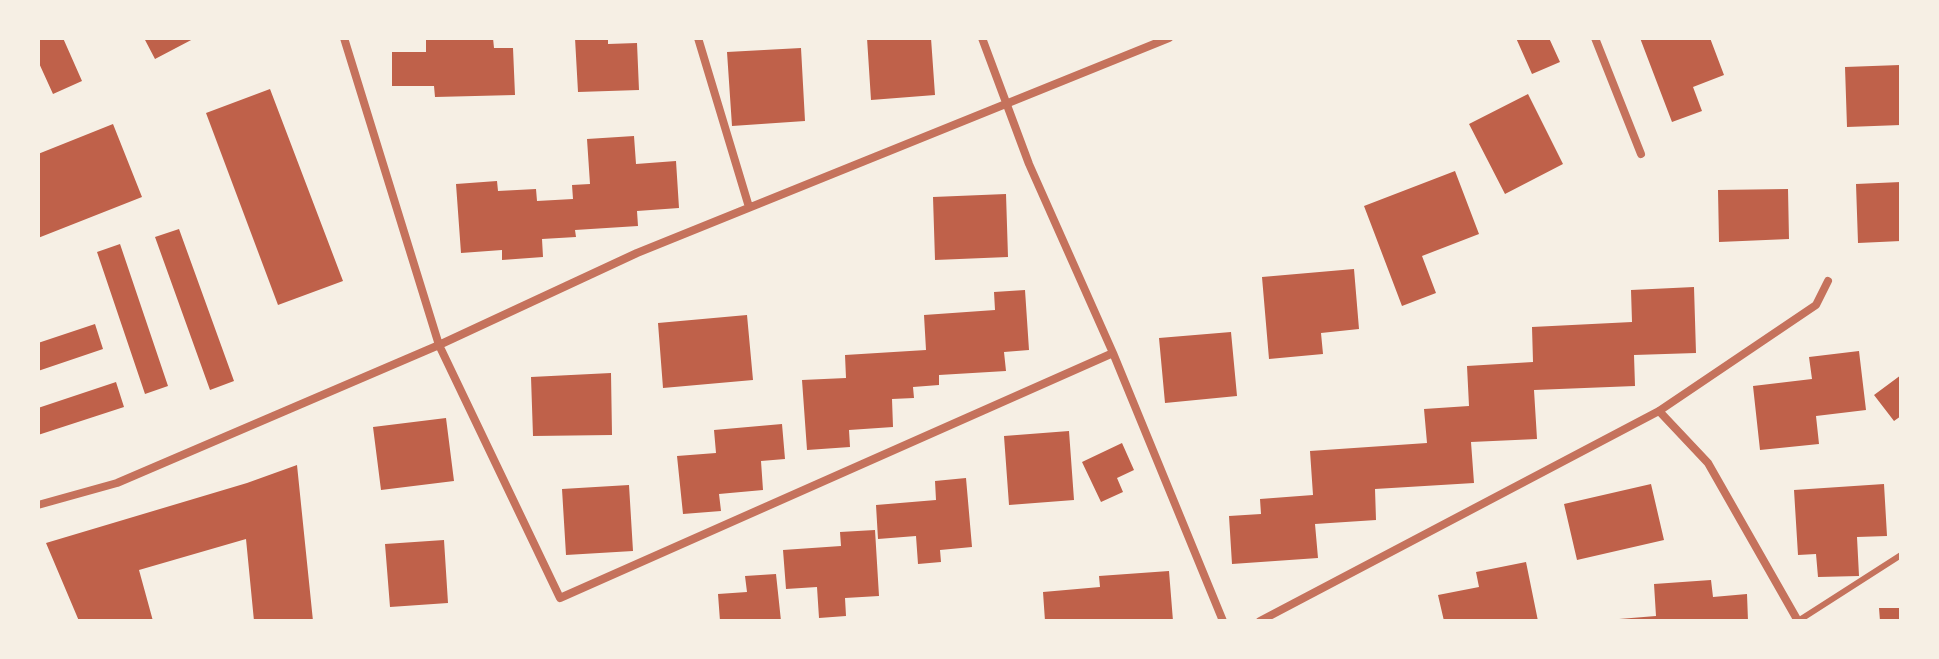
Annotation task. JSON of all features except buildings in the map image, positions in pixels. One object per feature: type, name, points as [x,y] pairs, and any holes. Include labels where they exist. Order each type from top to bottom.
[{"type":"street","points":[[344,38],[439,345],[560,598],[1113,353]]},
{"type":"street","points":[[698,38],[749,207]]},
{"type":"street","points":[[982,38],[1029,164],[1113,353],[1223,621]]},
{"type":"street","points":[[38,505],[117,483],[439,345],[637,253],[1169,38]]},
{"type":"street","points":[[1595,38],[1641,154]]},
{"type":"street","points":[[1260,621],[1659,411],[1816,305],[1828,281]]},
{"type":"street","points":[[1659,411],[1708,463],[1798,621]]},
{"type":"lane","points":[[1798,621],[1901,555]]}]
